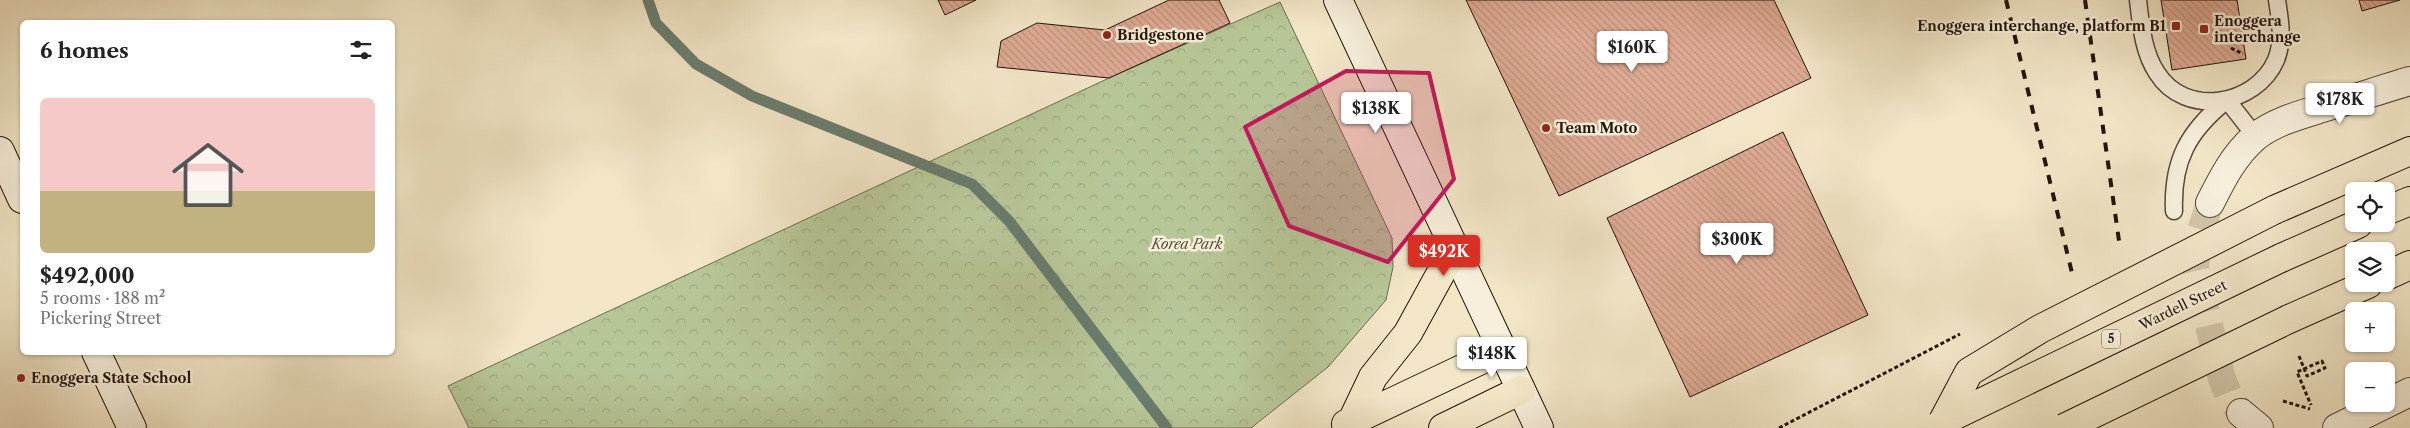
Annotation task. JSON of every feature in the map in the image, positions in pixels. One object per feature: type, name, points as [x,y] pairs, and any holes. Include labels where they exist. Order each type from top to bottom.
[{"type":"highway","points":[[1936,425],[1970,372],[2049,325],[2274,210],[2410,151]]},
{"type":"highway","points":[[2395,207],[2410,201]]},
{"type":"highway","name":"Wardell Street","points":[[1936,425],[2280,258],[2345,230]]},
{"type":"highway","points":[[1345,424],[1373,377],[1408,333],[1454,249]]},
{"type":"highway","points":[[2395,272],[2410,265]]},
{"type":"highway","points":[[2064,428],[2289,319],[2350,292]]},
{"type":"highway","points":[[1345,424],[1502,350]]},
{"type":"highway","points":[[1443,428],[1521,390]]},
{"type":"main road","points":[[1338,0],[1539,428]]},
{"type":"main road","points":[[2210,203],[2224,174],[2238,154],[2256,137],[2292,117],[2410,81]]},
{"type":"main road","points":[[0,153],[20,195]]},
{"type":"main road","points":[[97,355],[132,428]]},
{"type":"main road","points":[[2337,428],[2410,392]]},
{"type":"lane","points":[[2138,0],[2148,58],[2158,75],[2171,88],[2188,98],[2208,102],[2227,100],[2242,95],[2257,86],[2268,74],[2276,60],[2281,44],[2281,27],[2277,0]]},
{"type":"lane","points":[[2227,100],[2256,137]]},
{"type":"lane","points":[[2174,211],[2177,170],[2184,149],[2195,131],[2210,114],[2227,100]]},
{"type":"path","points":[[2230,48],[2243,54]]},
{"type":"path","points":[[1778,428],[1964,332]]},
{"type":"path","points":[[2277,398],[2288,405],[2313,410],[2297,372],[2305,369],[2322,362],[2325,368],[2308,376],[2304,370],[2302,362],[2299,356]]},
{"type":"highlighted area","points":[[1346,71],[1429,73],[1454,179],[1388,262],[1289,226],[1245,127]]},
{"type":"green space","name":"Korea Park","points":[[1280,2],[1392,238],[1393,267],[1386,300],[1328,367],[1251,428],[469,428],[448,386],[1109,78]]},
{"type":"building","points":[[938,0],[976,0],[945,15]]},
{"type":"building","name":"Bridgestone","points":[[1169,0],[1219,0],[1230,23],[1109,78],[997,67],[1001,41],[1037,23],[1105,30]]},
{"type":"building","points":[[1466,0],[1774,0],[1811,78],[1559,196]]},
{"type":"building","name":"Enoggera interchange","points":[[2161,0],[2237,0],[2246,59],[2172,70]]},
{"type":"building","points":[[2359,0],[2400,0],[2362,11]]},
{"type":"building","points":[[1783,132],[1868,315],[1690,397],[1607,218]]},
{"type":"waterway","points":[[648,0],[656,23],[696,64],[752,96],[972,184],[1009,221],[1167,428]]},
{"type":"tunnel","points":[[2210,203],[2200,234],[2195,266],[2221,376],[2229,396],[2241,413]]},
{"type":"railway","points":[[2006,0],[2073,277]]},
{"type":"railway","points":[[2085,0],[2120,248]]},
{"type":"place","name":"Enoggera interchange, platform B1","points":[[2176,26]]},
{"type":"place","name":"Enoggera interchange","points":[[2204,29]]},
{"type":"place","name":"Bridgestone","points":[[1107,35]]},
{"type":"place","name":"Team Moto","points":[[1546,128]]},
{"type":"place","name":"Enoggera State School","points":[[21,378]]}]
